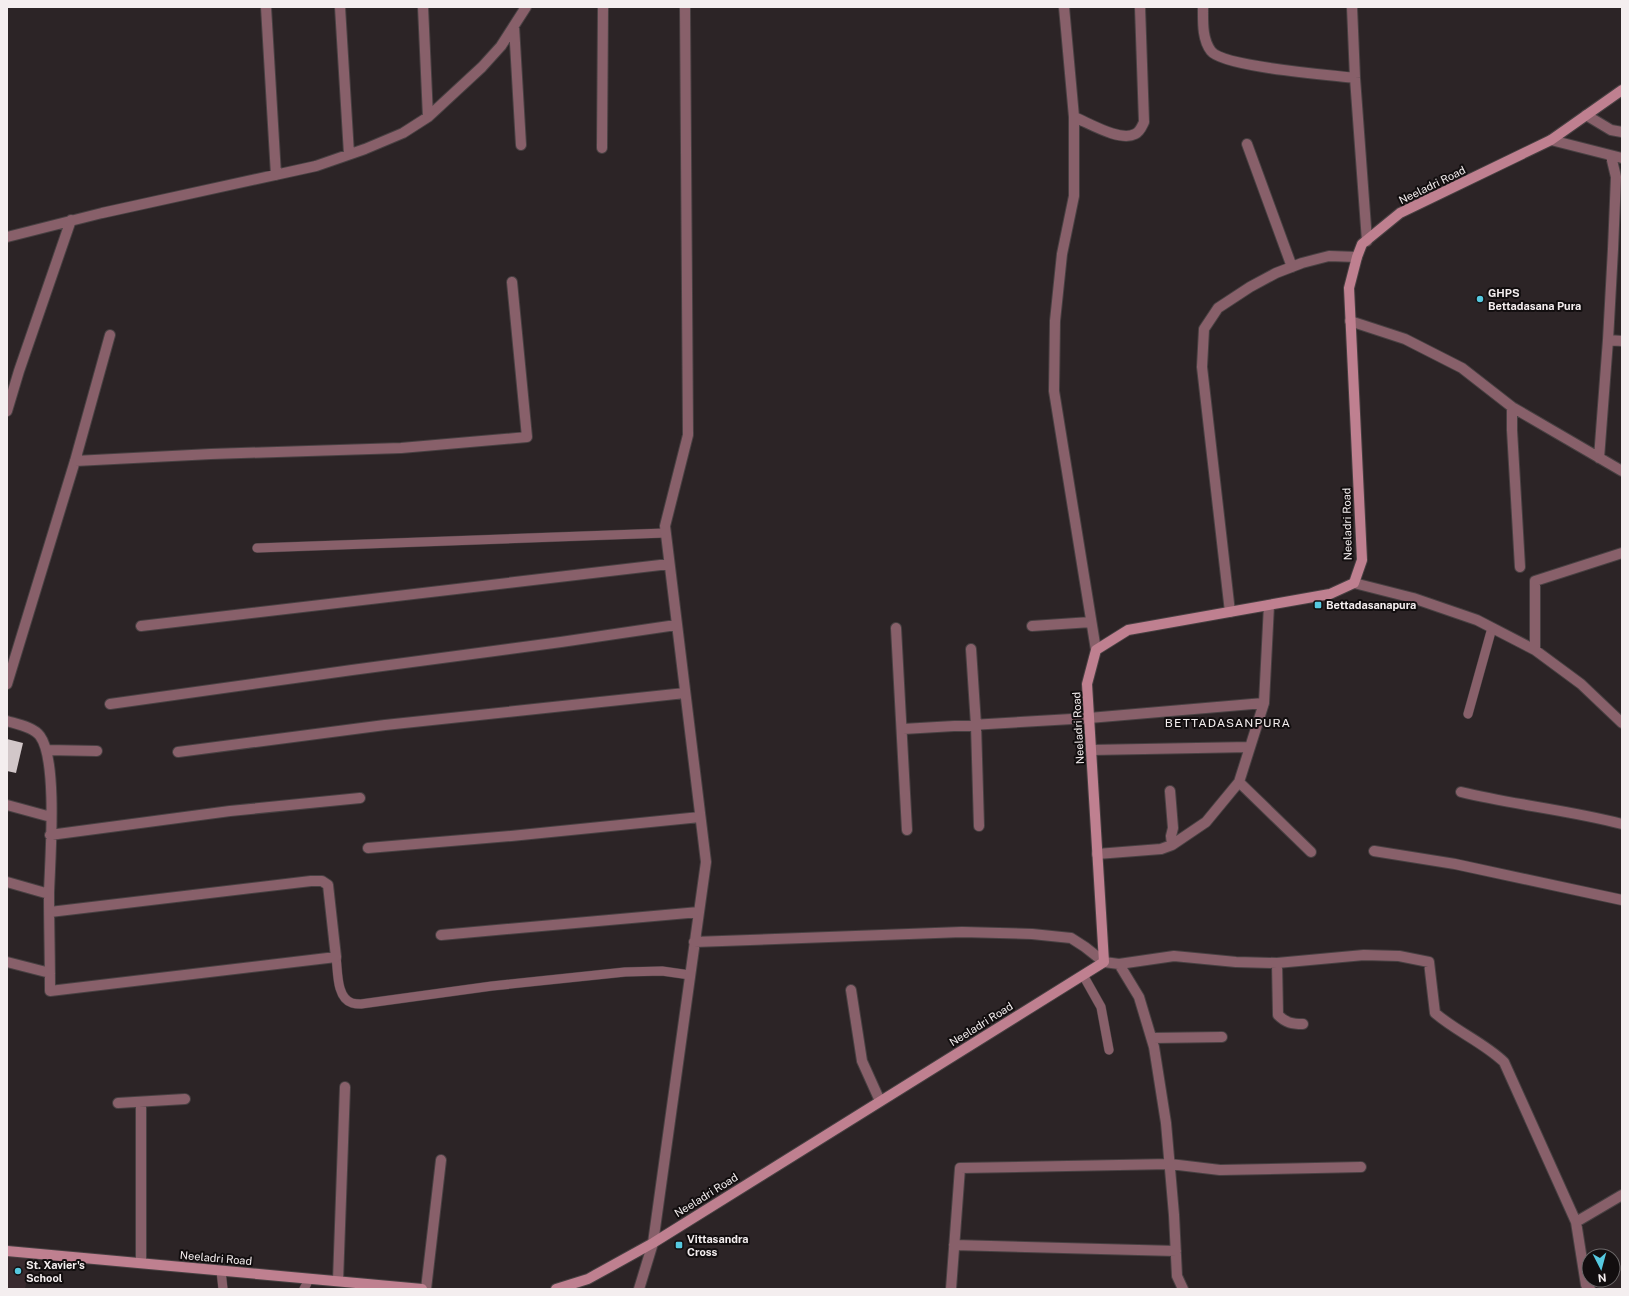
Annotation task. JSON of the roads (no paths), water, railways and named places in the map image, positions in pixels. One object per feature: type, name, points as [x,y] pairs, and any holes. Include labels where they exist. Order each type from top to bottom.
[{"type":"main road","name":"Neeladri Road","points":[[1354,583],[1362,560],[1349,288],[1362,244],[1400,213],[1551,140],[1622,90]]},
{"type":"main road","points":[[1096,650],[1128,630],[1330,594],[1354,583]]},
{"type":"main road","name":"Neeladri Road","points":[[556,1289],[588,1279],[653,1243],[1104,962],[1087,684],[1096,650]]},
{"type":"main road","name":"Neeladri Road","points":[[7,1251],[422,1289]]},
{"type":"street","points":[[266,7],[276,175]]},
{"type":"street","points":[[340,7],[349,154]]},
{"type":"street","points":[[423,7],[428,117]]},
{"type":"street","points":[[7,238],[71,220],[316,166],[403,133],[428,117],[482,67],[501,46],[526,7]]},
{"type":"street","points":[[602,148],[603,7]]},
{"type":"street","points":[[642,1288],[653,1243],[706,862],[665,533],[665,526],[688,435],[685,7]]},
{"type":"street","points":[[1064,7],[1074,117],[1074,196],[1060,269],[1055,321],[1054,391],[1096,650]]},
{"type":"street","points":[[1074,117],[1116,135],[1128,136],[1136,134],[1141,130],[1144,122],[1140,7]]},
{"type":"street","points":[[1203,7],[1204,37],[1212,52],[1224,59],[1248,65],[1355,78]]},
{"type":"street","points":[[1352,7],[1355,78],[1367,241]]},
{"type":"street","points":[[514,26],[521,145]]},
{"type":"street","points":[[1586,115],[1612,130],[1622,132]]},
{"type":"street","points":[[1551,140],[1622,158]]},
{"type":"street","points":[[1247,144],[1292,267]]},
{"type":"street","points":[[1599,458],[1608,340],[1618,249],[1616,177],[1611,156]]},
{"type":"street","points":[[7,411],[71,220]]},
{"type":"street","points":[[1230,612],[1202,367],[1204,329],[1218,308],[1250,287],[1276,273],[1329,256],[1357,257]]},
{"type":"street","points":[[75,461],[212,454],[401,448],[527,437],[512,282]]},
{"type":"street","points":[[1350,321],[1405,339],[1462,368],[1512,407],[1622,472]]},
{"type":"street","points":[[7,684],[75,461],[110,335]]},
{"type":"street","points":[[1608,340],[1622,341]]},
{"type":"street","points":[[1512,407],[1520,568]]},
{"type":"street","points":[[1535,650],[1535,580],[1622,553]]},
{"type":"street","points":[[141,626],[669,564]]},
{"type":"street","points":[[1354,583],[1413,598],[1477,620],[1535,650],[1581,684],[1622,724]]},
{"type":"street","points":[[1097,854],[1151,850],[1172,845],[1206,822],[1239,782],[1264,703],[1269,605]]},
{"type":"street","points":[[1032,626],[1091,622]]},
{"type":"street","points":[[110,704],[676,625]]},
{"type":"street","points":[[896,628],[908,830]]},
{"type":"street","points":[[971,650],[976,725],[979,826]]},
{"type":"street","points":[[178,752],[385,725],[685,693]]},
{"type":"street","points":[[903,729],[1089,718],[1264,703]]},
{"type":"street","points":[[7,721],[22,726],[40,735],[47,750],[52,784],[50,835],[50,894],[50,912],[50,991],[336,957],[328,885],[322,881],[311,881],[50,912]]},
{"type":"street","points":[[1091,750],[1250,747]]},
{"type":"street","points":[[47,750],[97,751]]},
{"type":"street","points":[[1239,782],[1311,852]]},
{"type":"street","points":[[1170,791],[1173,828],[1171,836],[1172,845]]},
{"type":"street","points":[[1461,792],[1490,799],[1584,815],[1622,824]]},
{"type":"street","points":[[50,835],[230,811],[360,798]]},
{"type":"street","points":[[7,804],[51,817]]},
{"type":"street","points":[[368,848],[512,836],[700,817]]},
{"type":"street","points":[[1374,851],[1455,864],[1622,900]]},
{"type":"street","points":[[7,882],[50,894]]},
{"type":"street","points":[[441,935],[698,912]]},
{"type":"street","points":[[694,942],[962,932],[1032,934],[1071,938],[1104,962],[1119,964],[1174,956],[1236,962],[1277,963],[1364,955],[1399,956],[1429,962],[1436,1013],[1450,1026],[1491,1049],[1504,1062],[1576,1222],[1586,1285],[1590,1289]]},
{"type":"street","points":[[7,962],[50,973]]},
{"type":"street","points":[[1277,963],[1278,1015],[1290,1024],[1303,1024]]},
{"type":"street","points":[[1119,964],[1139,997],[1152,1038],[1166,1123],[1177,1276],[1183,1289]]},
{"type":"street","points":[[851,990],[862,1061],[880,1101]]},
{"type":"street","points":[[1152,1038],[1222,1037]]},
{"type":"street","points":[[338,1281],[346,1087]]},
{"type":"street","points":[[118,1103],[185,1099]]},
{"type":"street","points":[[141,1102],[141,1263]]},
{"type":"street","points":[[426,1289],[441,1160]]},
{"type":"street","points":[[951,1289],[960,1168],[1170,1164],[1220,1170],[1361,1167]]},
{"type":"street","points":[[1576,1222],[1622,1195]]},
{"type":"street","points":[[954,1245],[1176,1251]]},
{"type":"lane","points":[[257,548],[665,533]]},
{"type":"lane","points":[[1468,714],[1492,628]]},
{"type":"lane","points":[[336,957],[340,989],[344,998],[351,1003],[361,1004],[492,986],[625,972],[662,971],[690,975]]},
{"type":"lane","points":[[1083,975],[1101,1007],[1109,1050]]},
{"type":"lane","points":[[221,1271],[223,1289]]},
{"type":"lane","points":[[304,1289],[309,1279]]},
{"type":"place","name":"GHPS Bettadasana Pura","points":[[1480,299]]},
{"type":"place","name":"Bettadasanapura","points":[[1318,605]]},
{"type":"place","name":"Vittasandra Cross","points":[[679,1245]]},
{"type":"place","name":"St. Xavier's School","points":[[18,1271]]},
{"type":"district","name":"BETTADASANPURA","points":[[1228,723]]}]
